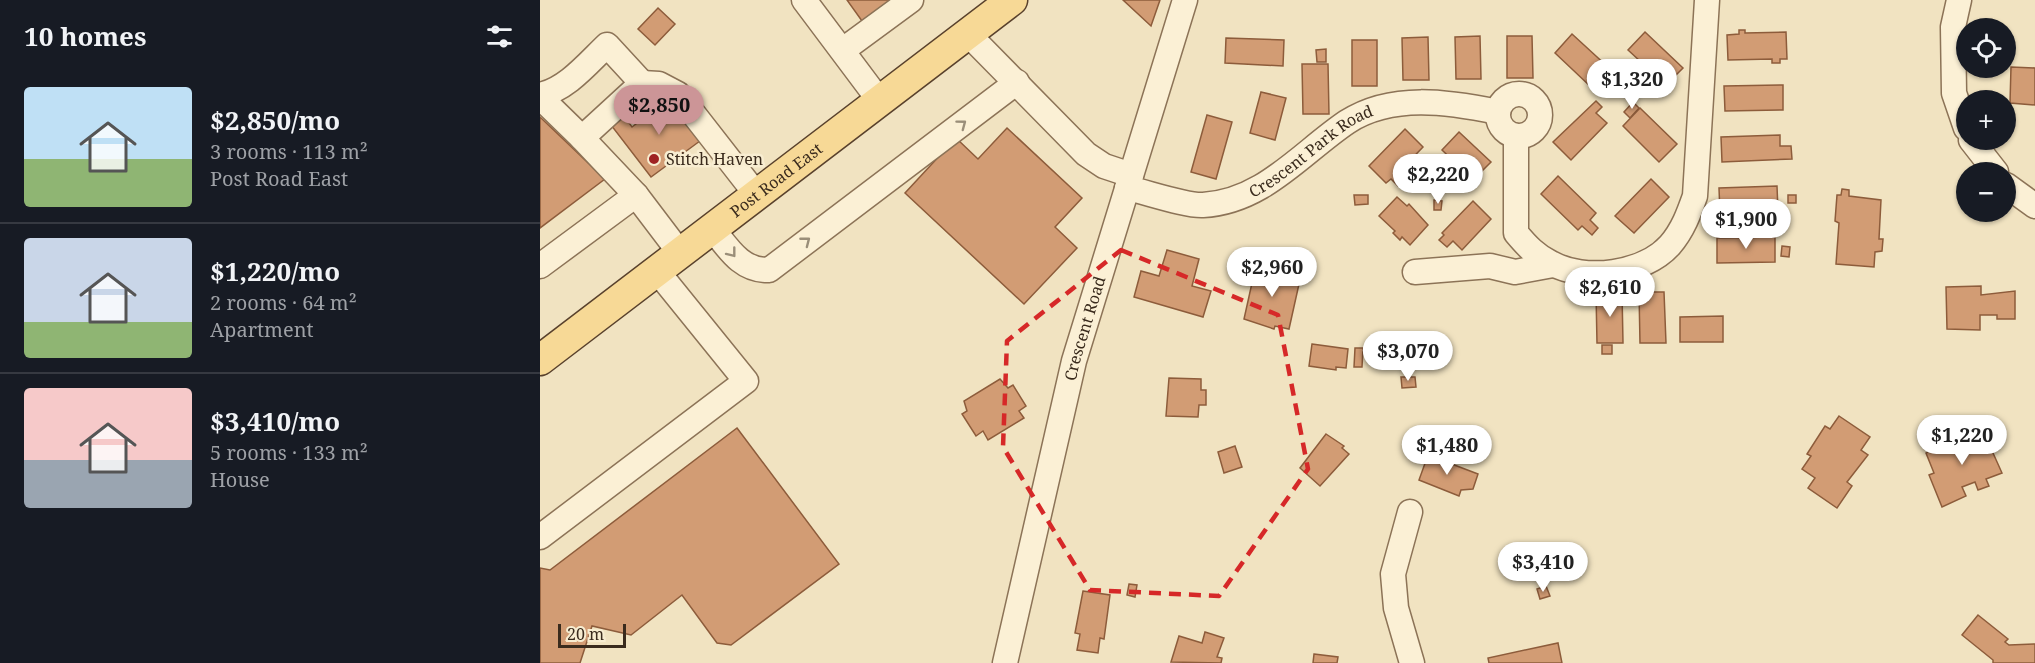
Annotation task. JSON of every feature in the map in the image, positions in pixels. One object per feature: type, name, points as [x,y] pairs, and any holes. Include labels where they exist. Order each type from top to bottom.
[{"type":"main road","name":"Post Road East","points":[[540,360],[1012,0]]},
{"type":"street","points":[[804,0],[879,100]]},
{"type":"street","points":[[843,50],[911,0]]},
{"type":"street","name":"Crescent Road","points":[[1005,663],[1074,361],[1185,0]]},
{"type":"street","points":[[1516,233],[1532,252],[1553,265],[1588,273],[1640,267],[1670,245],[1686,223],[1695,196],[1707,0]]},
{"type":"street","points":[[1956,99],[1953,27],[1959,0]]},
{"type":"street","name":"Crescent Park Road","points":[[967,33],[1086,153],[1129,181],[1202,206],[1240,197],[1268,183],[1348,121],[1390,106],[1425,101],[1498,112]]},
{"type":"street","points":[[680,253],[636,195],[540,96],[553,92],[566,83],[607,45],[642,83],[659,84],[678,94],[756,194]]},
{"type":"street","points":[[712,228],[739,262],[757,270],[769,270],[1017,82]]},
{"type":"street","points":[[582,138],[642,83]]},
{"type":"street","points":[[1518,93],[1533,98],[1541,110],[1538,126],[1532,132],[1516,136],[1504,130],[1498,119],[1498,112],[1504,99],[1518,93]]},
{"type":"street","points":[[1490,266],[1516,233],[1516,136]]},
{"type":"street","points":[[1979,150],[1988,162]]},
{"type":"street","points":[[2016,192],[2035,206]]},
{"type":"street","points":[[540,266],[636,195]]},
{"type":"street","points":[[1415,272],[1490,266],[1515,272],[1553,265]]},
{"type":"street","points":[[540,537],[746,381],[657,271]]},
{"type":"street","points":[[1410,512],[1393,574],[1396,608],[1412,663]]},
{"type":"highlighted area","points":[[1121,250],[1278,315],[1308,469],[1219,596],[1090,590],[1003,447],[1007,341]]},
{"type":"building","points":[[847,0],[892,0],[862,21]]},
{"type":"building","points":[[1123,0],[1160,0],[1151,26]]},
{"type":"building","points":[[658,8],[675,24],[655,45],[638,29]]},
{"type":"building","points":[[1739,30],[1745,30],[1745,33],[1786,32],[1787,59],[1780,59],[1780,63],[1772,63],[1772,59],[1728,60],[1727,35],[1739,34]]},
{"type":"building","points":[[1645,32],[1683,68],[1666,85],[1628,50]]},
{"type":"building","points":[[1572,34],[1609,68],[1591,87],[1555,53]]},
{"type":"building","points":[[1480,36],[1481,79],[1456,79],[1455,37]]},
{"type":"building","points":[[1507,36],[1532,36],[1533,78],[1507,78]]},
{"type":"building","points":[[1428,37],[1429,80],[1403,80],[1402,38]]},
{"type":"building","points":[[1226,38],[1284,40],[1283,66],[1225,63]]},
{"type":"building","points":[[1352,40],[1377,40],[1377,86],[1352,86]]},
{"type":"building","points":[[1326,49],[1326,62],[1317,62],[1316,50]]},
{"type":"building","points":[[1302,64],[1328,64],[1329,114],[1303,114]]},
{"type":"building","points":[[2016,67],[2035,68],[2035,105],[2016,103],[2016,90],[2010,90],[2011,78],[2016,78]]},
{"type":"building","points":[[1783,85],[1783,110],[1725,111],[1724,86]]},
{"type":"building","points":[[1261,92],[1286,98],[1275,140],[1250,133]]},
{"type":"building","points":[[665,93],[704,138],[651,177],[611,125],[624,116],[632,127],[659,106],[655,101]]},
{"type":"building","points":[[1596,101],[1602,107],[1596,113],[1607,123],[1571,160],[1553,142]]},
{"type":"building","points":[[1633,102],[1639,108],[1630,118],[1624,112]]},
{"type":"building","points":[[1640,108],[1677,144],[1659,162],[1623,126]]},
{"type":"building","points":[[1207,115],[1232,122],[1216,179],[1191,172]]},
{"type":"building","points":[[540,117],[605,179],[540,228]]},
{"type":"building","points":[[1007,128],[1082,198],[1055,227],[1077,248],[1024,304],[905,193],[956,138],[978,159]]},
{"type":"building","points":[[1405,129],[1423,147],[1398,173],[1405,179],[1398,186],[1391,179],[1386,183],[1369,166]]},
{"type":"building","points":[[1459,132],[1491,162],[1473,180],[1442,150]]},
{"type":"building","points":[[1780,135],[1780,146],[1791,146],[1792,159],[1722,162],[1721,137]]},
{"type":"building","points":[[1558,176],[1596,213],[1590,220],[1598,228],[1592,235],[1582,226],[1578,230],[1541,194]]},
{"type":"building","points":[[1436,179],[1449,179],[1449,187],[1436,187]]},
{"type":"building","points":[[1651,179],[1669,197],[1634,233],[1615,216]]},
{"type":"building","points":[[1777,186],[1778,211],[1720,213],[1719,188]]},
{"type":"building","points":[[1842,189],[1849,190],[1849,196],[1881,200],[1879,239],[1883,239],[1882,251],[1875,252],[1874,267],[1836,264],[1839,223],[1835,221],[1837,195],[1841,195]]},
{"type":"building","points":[[1354,195],[1368,195],[1368,204],[1355,205]]},
{"type":"building","points":[[1788,195],[1796,195],[1796,203],[1788,203]]},
{"type":"building","points":[[1397,197],[1407,206],[1409,204],[1428,225],[1410,245],[1402,237],[1400,240],[1393,233],[1395,231],[1379,216]]},
{"type":"building","points":[[1434,200],[1442,201],[1441,210],[1434,210]]},
{"type":"building","points":[[1473,201],[1491,219],[1462,250],[1453,241],[1447,247],[1439,240],[1444,235],[1442,233]]},
{"type":"building","points":[[1775,237],[1775,262],[1717,263],[1717,238]]},
{"type":"building","points":[[1782,246],[1790,247],[1789,257],[1781,256]]},
{"type":"building","points":[[1167,250],[1199,259],[1192,286],[1211,291],[1203,317],[1134,297],[1141,271],[1159,276]]},
{"type":"building","points":[[1256,265],[1301,275],[1289,329],[1275,326],[1274,329],[1244,319]]},
{"type":"building","points":[[1981,286],[1981,295],[2015,291],[2015,319],[1997,319],[1997,315],[1980,315],[1980,330],[1947,329],[1946,287]]},
{"type":"building","points":[[1622,292],[1623,343],[1597,343],[1596,293]]},
{"type":"building","points":[[1639,292],[1664,292],[1666,343],[1640,343]]},
{"type":"building","points":[[1723,316],[1723,342],[1680,342],[1680,317]]},
{"type":"building","points":[[1312,344],[1348,349],[1346,368],[1336,367],[1336,370],[1309,366]]},
{"type":"building","points":[[1602,345],[1612,345],[1612,354],[1602,354]]},
{"type":"building","points":[[1355,348],[1363,348],[1362,367],[1354,367]]},
{"type":"building","points":[[1401,377],[1415,377],[1416,387],[1402,388]]},
{"type":"building","points":[[1169,378],[1201,379],[1201,390],[1206,390],[1206,405],[1199,405],[1198,417],[1166,416]]},
{"type":"building","points":[[1000,379],[1008,388],[1013,385],[1026,406],[1019,411],[1024,418],[988,440],[983,431],[976,436],[962,414],[967,411],[964,401]]},
{"type":"building","points":[[1839,416],[1870,437],[1861,450],[1868,455],[1847,482],[1852,486],[1837,508],[1808,488],[1815,478],[1802,469],[1811,456],[1807,454],[1825,426],[1830,429]]},
{"type":"building","points":[[737,428],[839,564],[731,645],[717,643],[682,595],[631,635],[592,626],[580,663],[540,663],[540,568],[550,570]]},
{"type":"building","points":[[1968,431],[1971,438],[1984,433],[2002,473],[1986,479],[1989,486],[1978,490],[1975,482],[1962,487],[1966,496],[1942,507],[1929,475],[1934,473],[1926,453]]},
{"type":"building","points":[[1326,434],[1344,446],[1342,448],[1349,454],[1320,486],[1300,468]]},
{"type":"building","points":[[1235,446],[1242,467],[1224,473],[1218,452]]},
{"type":"building","points":[[1428,455],[1478,474],[1473,489],[1461,490],[1459,496],[1419,480]]},
{"type":"building","points":[[1129,584],[1137,585],[1135,597],[1127,595]]},
{"type":"building","points":[[1546,586],[1550,596],[1540,599],[1537,589]]},
{"type":"building","points":[[1083,591],[1110,595],[1104,639],[1100,638],[1098,653],[1077,650],[1080,634],[1075,633]]},
{"type":"building","points":[[1978,615],[2008,639],[2005,642],[2009,645],[2035,644],[2035,663],[1993,663],[1993,660],[1962,635]]},
{"type":"building","points":[[1205,632],[1224,638],[1217,657],[1222,658],[1221,663],[1171,662],[1179,636],[1202,643]]},
{"type":"building","points":[[1558,643],[1562,663],[1489,663],[1488,658]]},
{"type":"building","points":[[1314,654],[1338,657],[1337,663],[1313,663]]},
{"type":"place","name":"Stitch Haven","points":[[654,159]]}]
